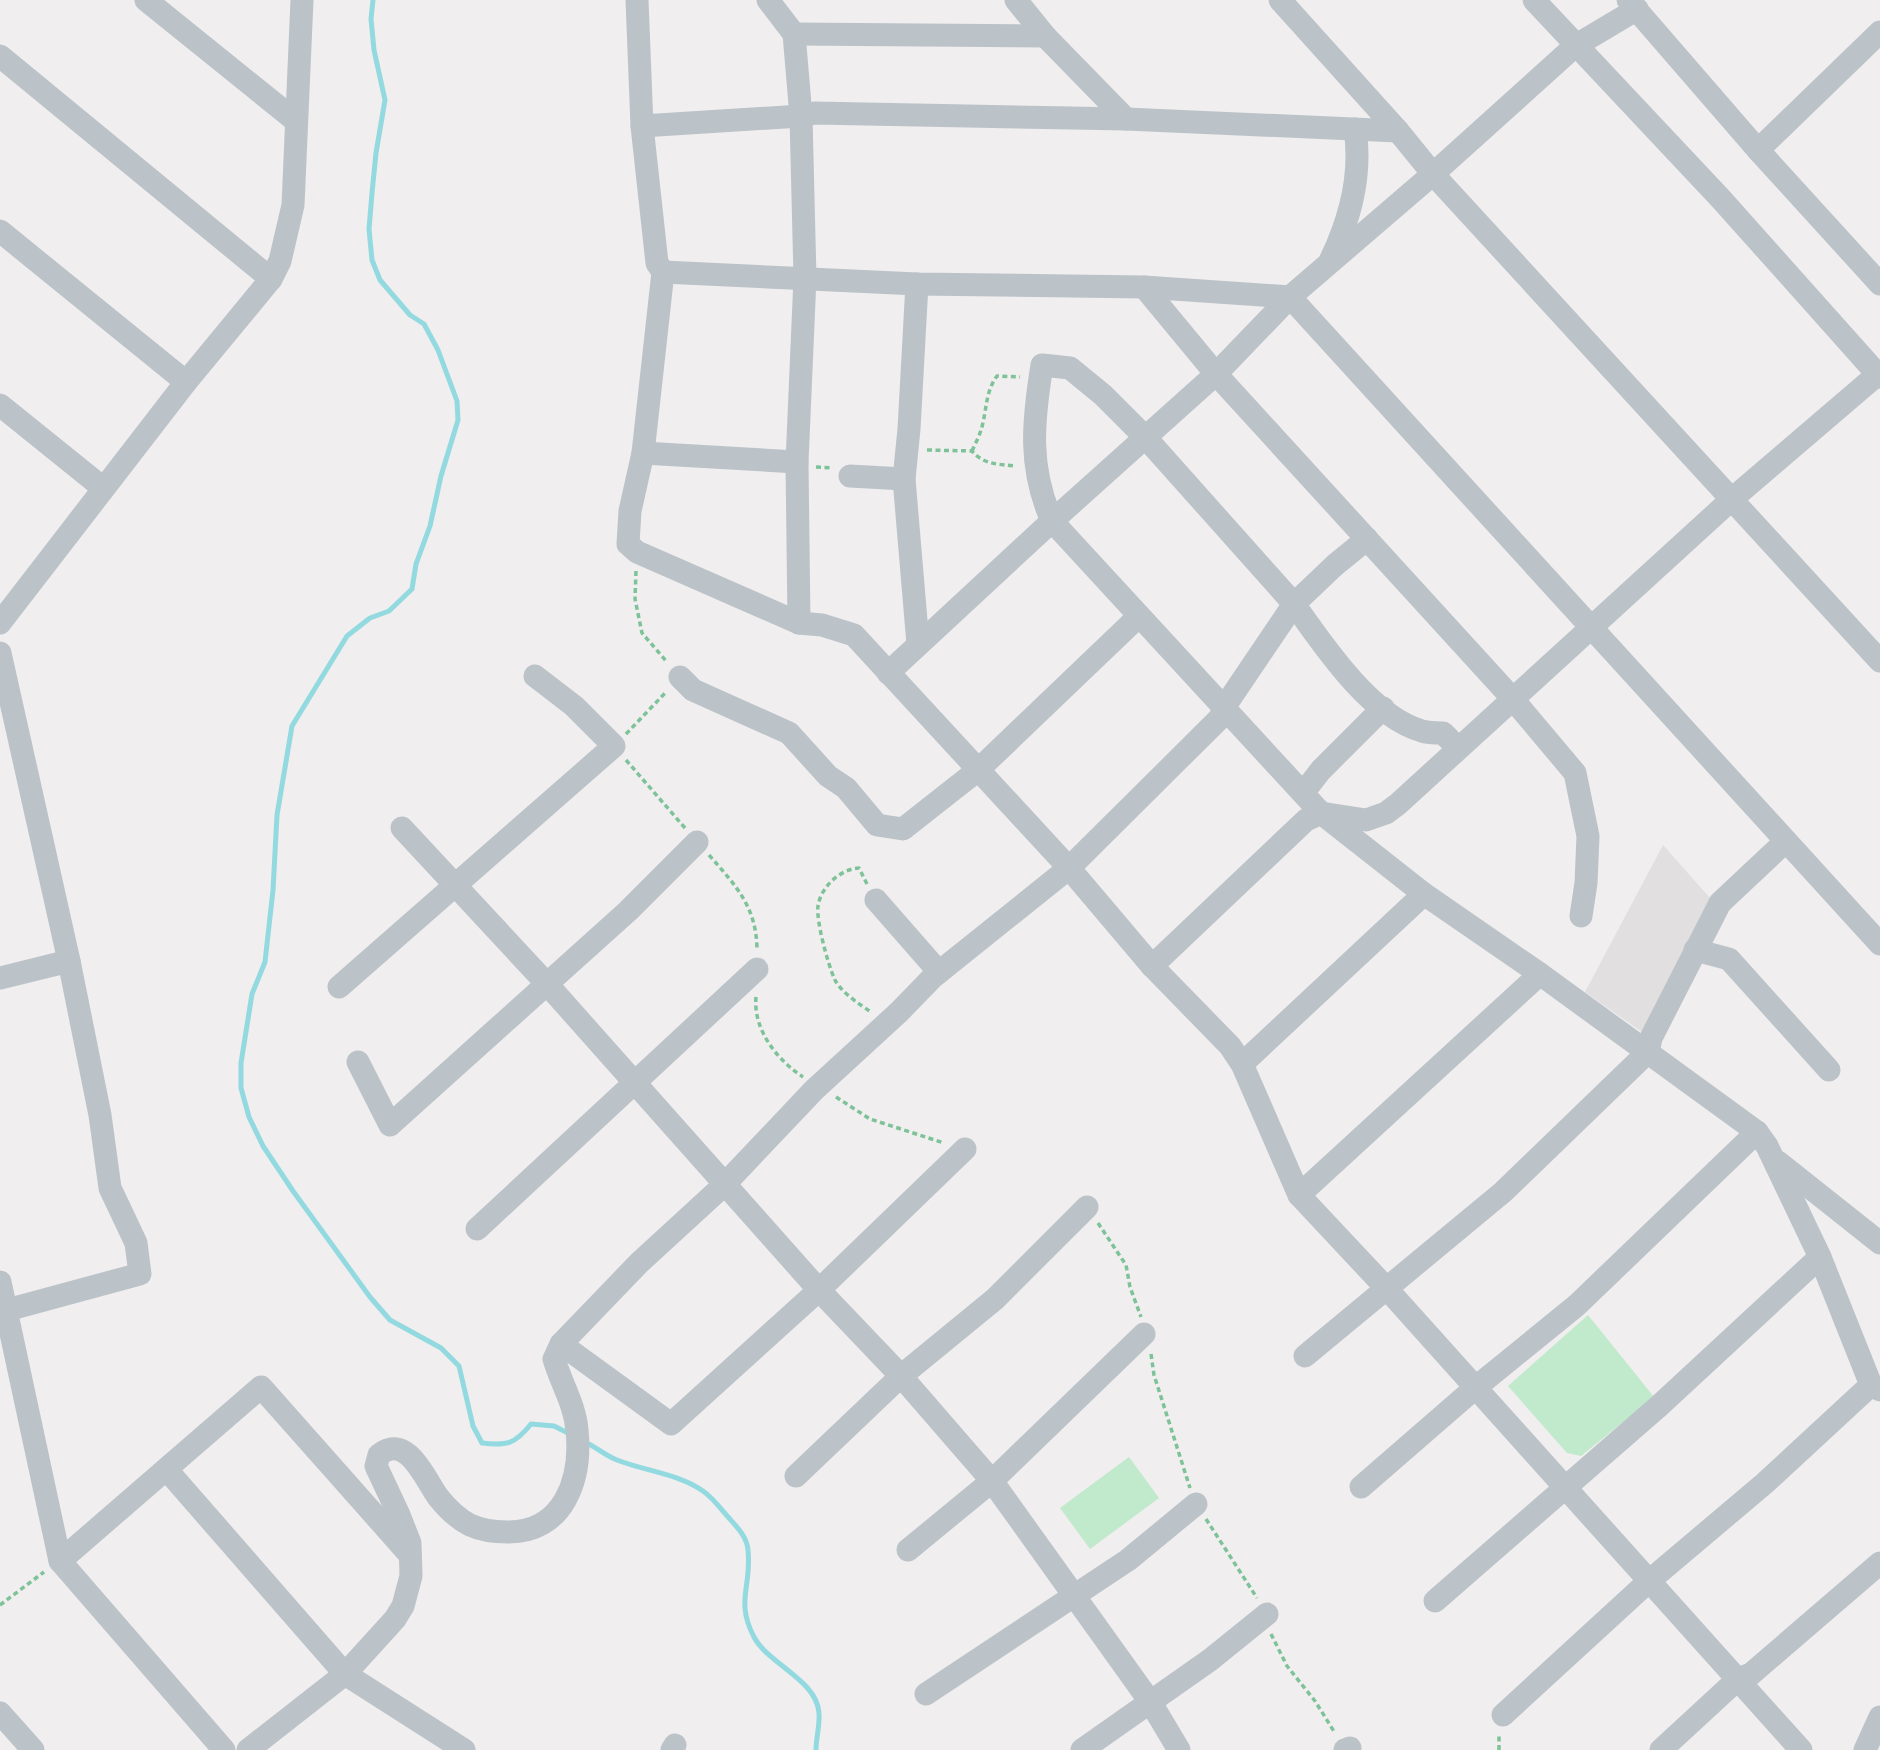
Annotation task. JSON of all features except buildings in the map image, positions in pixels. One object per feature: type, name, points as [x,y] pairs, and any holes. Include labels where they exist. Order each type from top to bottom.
[{"type":"street","points":[[146,0],[296,121]]},
{"type":"street","points":[[0,623],[186,382],[271,279],[280,261],[293,205],[302,0]]},
{"type":"street","points":[[637,0],[642,126],[657,263],[663,272],[643,453],[627,534],[628,544],[637,552],[799,623],[822,625],[854,635],[1069,868],[1152,966],[1230,1046],[1242,1064],[1299,1195],[1388,1290],[1801,1750]]},
{"type":"street","points":[[768,0],[794,34],[801,116],[805,278],[797,462],[799,623]]},
{"type":"street","points":[[1016,0],[1045,36],[1126,119]]},
{"type":"street","points":[[1280,0],[1398,131],[1433,174],[1880,661]]},
{"type":"street","points":[[1152,966],[1306,820],[1321,813],[1366,820],[1386,813],[1732,499],[1879,376],[1721,199],[1534,0]]},
{"type":"street","points":[[888,673],[1052,520],[1216,374],[1290,297],[1433,174],[1575,46],[1633,5],[1758,150],[1880,284]]},
{"type":"street","points":[[1758,150],[1880,32]]},
{"type":"street","points":[[794,34],[1045,36]]},
{"type":"street","points":[[0,56],[271,279]]},
{"type":"street","points":[[642,126],[815,113],[1126,119],[1398,131]]},
{"type":"street","points":[[1328,265],[1340,240],[1356,182],[1358,147],[1355,129]]},
{"type":"street","points":[[0,231],[186,382]]},
{"type":"street","points":[[663,272],[917,284],[1144,287],[1290,297],[1786,841],[1877,933]]},
{"type":"street","points":[[917,284],[904,479],[918,644]]},
{"type":"street","points":[[1144,287],[1216,374],[1512,698],[1575,773],[1588,836],[1586,883],[1581,916]]},
{"type":"street","points":[[1458,748],[1443,733],[1422,731],[1404,724],[1382,708],[1342,671],[1294,604],[1146,438],[1103,395],[1070,368],[1042,365],[1034,414],[1035,468],[1052,520],[1321,813],[1424,894],[1540,974],[1757,1132],[1773,1158],[1820,1257],[1875,1388],[1649,1581],[1503,1714]]},
{"type":"street","points":[[0,405],[103,488]]},
{"type":"street","points":[[643,453],[797,462]]},
{"type":"street","points":[[850,476],[904,479]]},
{"type":"street","points":[[248,1750],[345,1674],[395,1619],[403,1606],[409,1590],[412,1558],[407,1532],[376,1466],[379,1455],[385,1450],[401,1449],[410,1455],[424,1472],[440,1500],[459,1517],[477,1527],[501,1532],[526,1531],[550,1520],[562,1507],[576,1469],[576,1417],[554,1359],[561,1343],[639,1263],[724,1185],[814,1090],[939,972],[1069,868],[1220,718],[1223,709],[1294,604],[1367,539]]},
{"type":"street","points":[[680,677],[693,690],[789,733],[828,776],[846,788],[877,825],[903,829],[978,770],[1139,616]]},
{"type":"street","points":[[0,653],[69,961],[100,1115],[110,1188],[136,1242],[140,1274],[3,1311]]},
{"type":"street","points":[[339,987],[614,746],[574,706],[535,676]]},
{"type":"street","points":[[1303,793],[1321,770],[1382,708]]},
{"type":"street","points":[[402,828],[547,984],[724,1185],[901,1376],[992,1481],[1151,1703],[1179,1750]]},
{"type":"street","points":[[1306,1356],[1503,1192],[1648,1052],[1651,1038],[1720,904],[1786,841]]},
{"type":"street","points":[[358,1062],[390,1125],[628,911],[697,842]]},
{"type":"street","points":[[1242,1064],[1424,894]]},
{"type":"street","points":[[876,900],[939,972]]},
{"type":"street","points":[[1695,950],[1729,959],[1829,1070]]},
{"type":"street","points":[[0,978],[69,961]]},
{"type":"street","points":[[478,1229],[757,969]]},
{"type":"street","points":[[1299,1195],[1540,974]]},
{"type":"street","points":[[1361,1487],[1475,1388],[1577,1305],[1757,1132]]},
{"type":"street","points":[[561,1343],[671,1424],[819,1290],[965,1149]]},
{"type":"street","points":[[1773,1158],[1880,1242]]},
{"type":"street","points":[[796,1476],[901,1376],[995,1299],[1087,1207]]},
{"type":"street","points":[[1435,1601],[1659,1406],[1820,1257]]},
{"type":"street","points":[[0,1282],[3,1311],[60,1561],[224,1750]]},
{"type":"street","points":[[908,1550],[992,1481],[1144,1334]]},
{"type":"street","points":[[60,1561],[261,1387],[412,1558]]},
{"type":"street","points":[[167,1469],[345,1674],[464,1750]]},
{"type":"street","points":[[926,1695],[1128,1560],[1196,1504]]},
{"type":"street","points":[[1661,1750],[1738,1679],[1751,1674],[1880,1563]]},
{"type":"street","points":[[1082,1750],[1210,1660],[1267,1614]]},
{"type":"street","points":[[0,1713],[33,1750]]},
{"type":"street","points":[[1865,1750],[1880,1717]]},
{"type":"path","points":[[972,451],[981,429],[986,400],[997,376],[1040,377]]},
{"type":"path","points":[[907,450],[972,451],[979,459],[990,464],[1035,468]]},
{"type":"path","points":[[797,462],[842,469],[850,476]]},
{"type":"path","points":[[614,746],[680,677],[642,633],[635,599],[637,552]]},
{"type":"path","points":[[859,868],[842,872],[826,888],[818,905],[823,940],[835,982],[886,1024]]},
{"type":"path","points":[[1087,1207],[1126,1265],[1167,1422],[1196,1504],[1267,1614],[1272,1639],[1287,1666],[1348,1749]]},
{"type":"path","points":[[0,1605],[60,1561]]},
{"type":"shaded area","points":[[1663,845],[1710,898],[1642,1032],[1585,992]]},
{"type":"green space","points":[[1588,1315],[1654,1397],[1581,1456],[1567,1453],[1508,1386]]},
{"type":"green space","points":[[1129,1457],[1159,1498],[1090,1549],[1060,1508]]},
{"type":"waterway","points":[[373,0],[371,19],[374,50],[385,100],[376,153],[369,229],[372,260],[380,280],[410,315],[424,324],[438,350],[457,401],[458,420],[441,476],[430,526],[416,564],[412,589],[389,611],[370,618],[347,636],[292,726],[277,815],[273,890],[265,962],[252,994],[241,1063],[241,1088],[249,1117],[263,1146],[370,1297],[390,1320],[441,1348],[459,1366],[473,1426],[482,1443],[510,1442],[531,1424],[554,1426],[570,1434]]},
{"type":"waterway","points":[[585,1442],[617,1460],[694,1485],[710,1497],[738,1529],[748,1550],[745,1603],[748,1624],[761,1647],[801,1682],[816,1701],[819,1713],[816,1750]]}]
